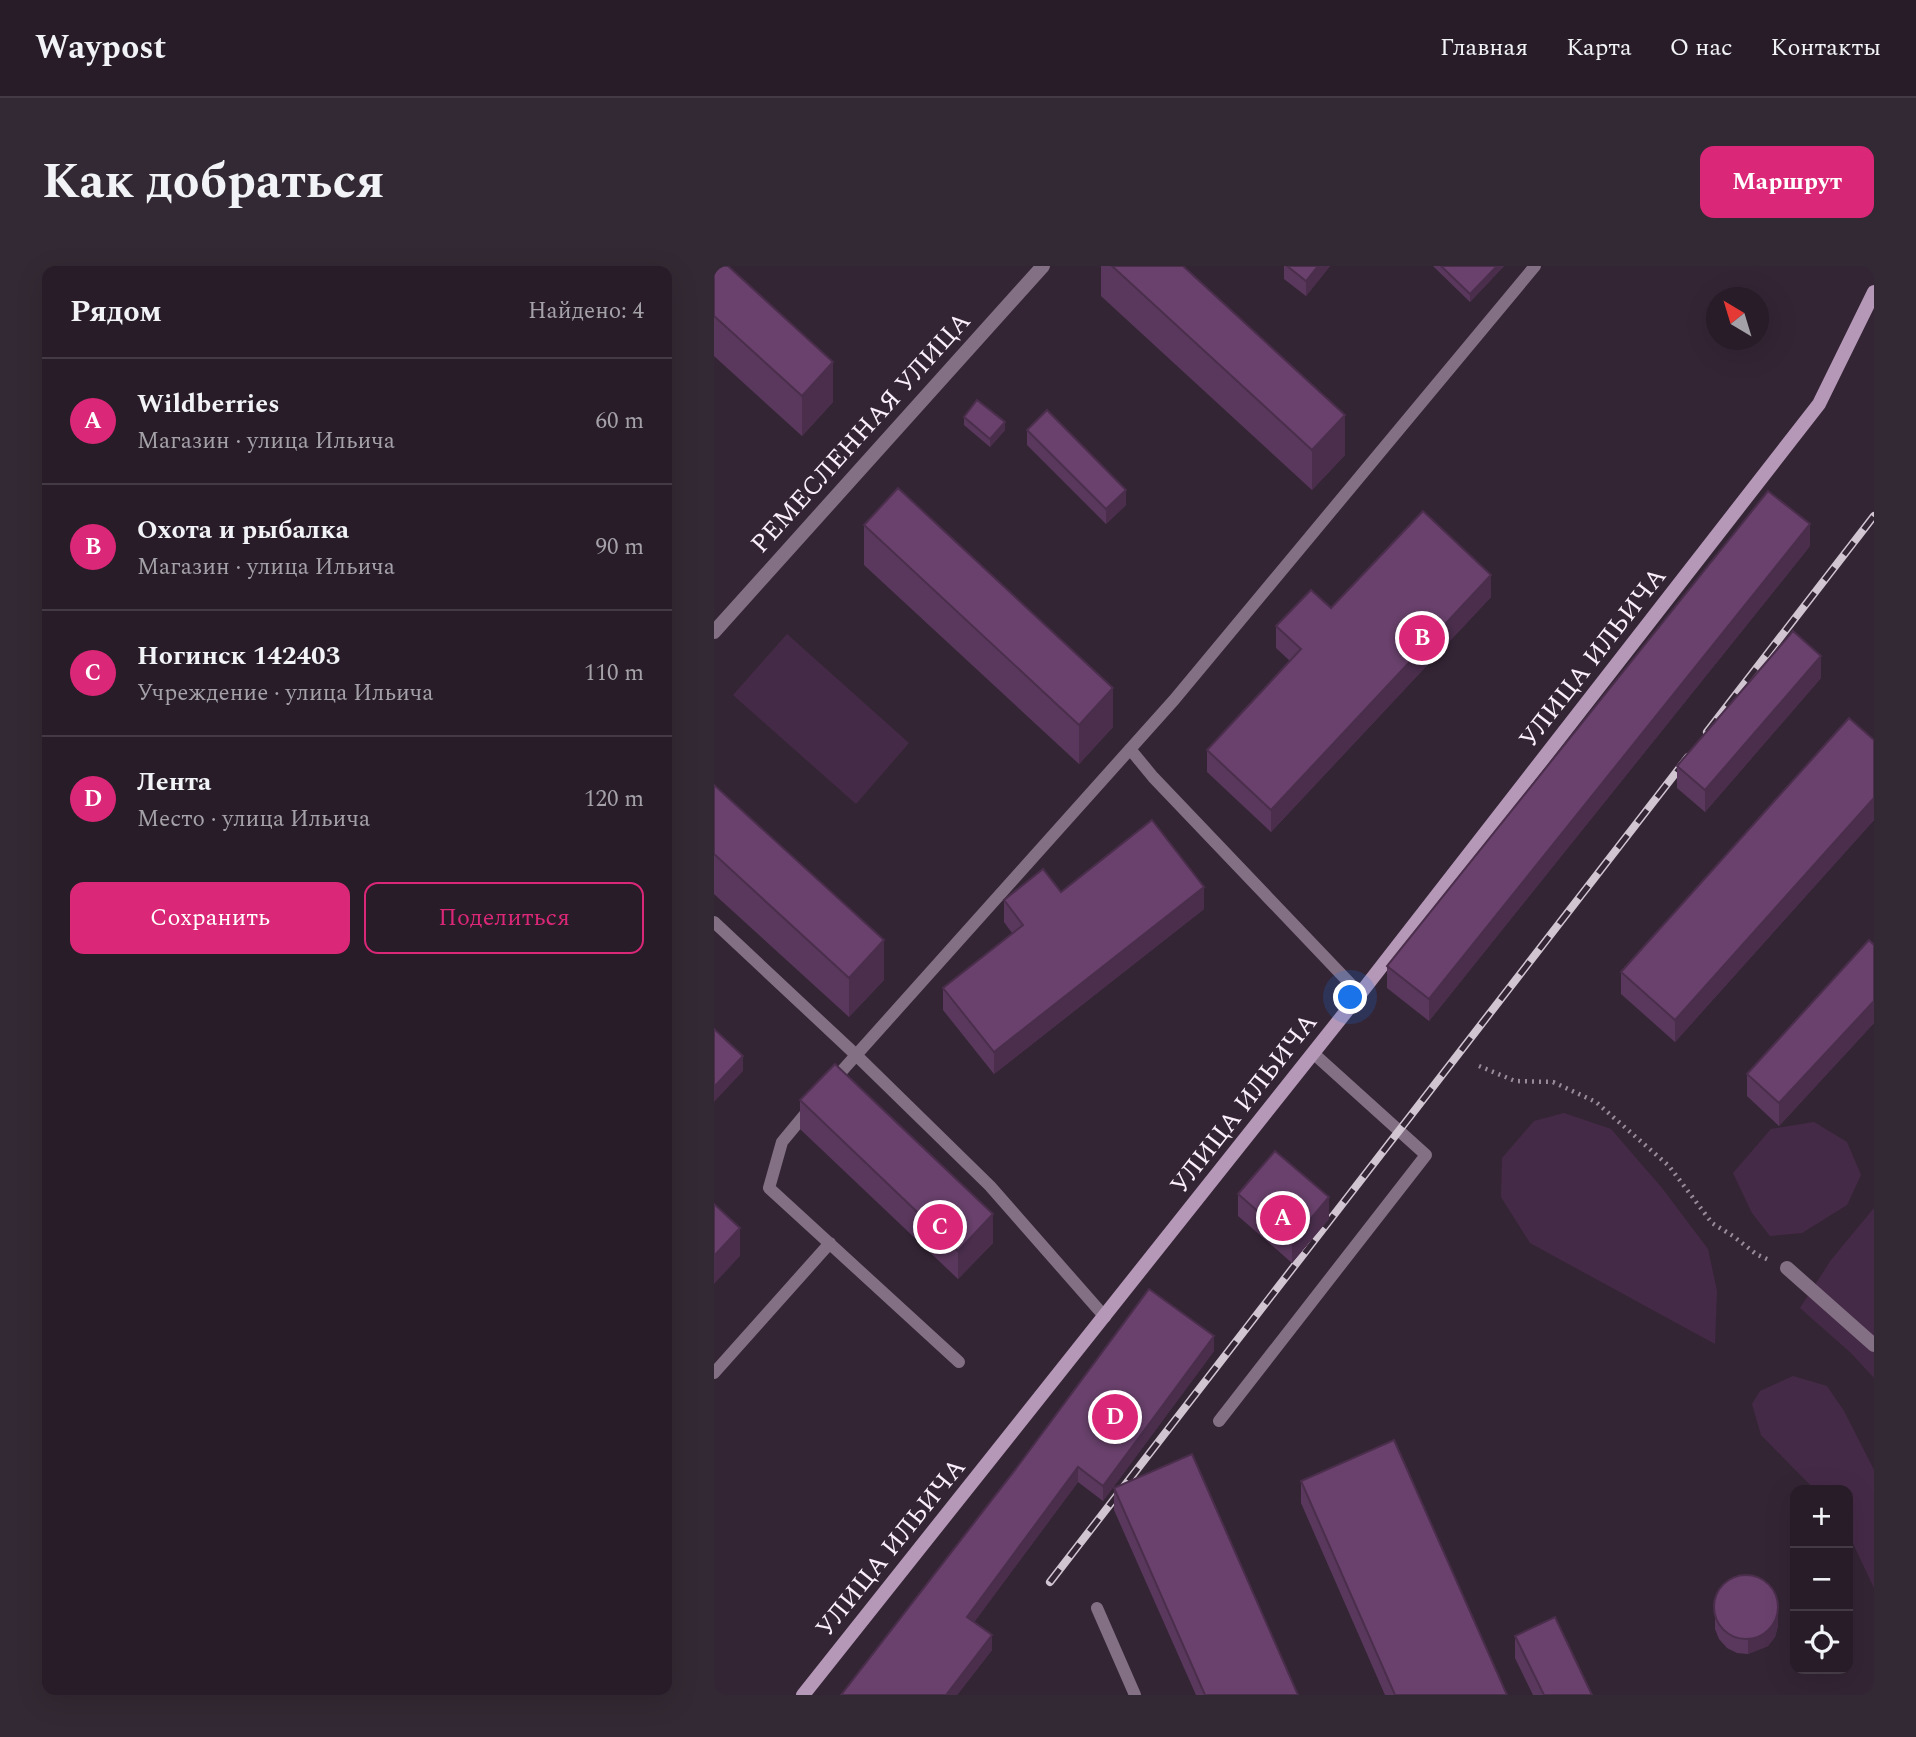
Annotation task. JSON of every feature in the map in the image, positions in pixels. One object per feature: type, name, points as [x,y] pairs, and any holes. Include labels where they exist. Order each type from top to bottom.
[{"type":"main road","name":"УЛИЦА ИЛЬИЧА","points":[[803,1695],[1360,994],[1819,404],[1874,292]]},
{"type":"street","name":"РЕМЕСЛЕННАЯ УЛИЦА","points":[[714,632],[1042,266]]},
{"type":"street","points":[[1787,1268],[1874,1345]]},
{"type":"lane","points":[[959,1362],[769,1188],[782,1142],[855,1054],[1174,699],[1535,266]]},
{"type":"lane","points":[[1130,748],[1153,777],[1360,994]]},
{"type":"lane","points":[[714,922],[990,1186],[1105,1317]]},
{"type":"lane","points":[[1219,1421],[1426,1156],[1313,1053]]},
{"type":"lane","points":[[714,1373],[830,1243]]},
{"type":"lane","points":[[1097,1608],[1135,1695]]},
{"type":"path","points":[[1479,1066],[1515,1081],[1553,1082],[1596,1102],[1669,1166],[1712,1223],[1756,1254],[1787,1268]]},
{"type":"shaded area","points":[[787,634],[909,743],[856,804],[733,695]]},
{"type":"shaded area","points":[[1564,1113],[1611,1129],[1662,1188],[1708,1249],[1717,1291],[1715,1344],[1530,1243],[1501,1197],[1502,1158],[1534,1121]]},
{"type":"shaded area","points":[[1814,1122],[1847,1142],[1861,1175],[1847,1205],[1802,1233],[1770,1236],[1752,1213],[1733,1173],[1771,1129]]},
{"type":"shaded area","points":[[1874,1208],[1874,1378],[1851,1353],[1800,1308],[1831,1260]]},
{"type":"shaded area","points":[[1793,1376],[1827,1386],[1844,1411],[1874,1470],[1874,1588],[1853,1544],[1853,1485],[1810,1485],[1761,1435],[1752,1404],[1760,1391]]},
{"type":"building","points":[[714,266],[728,266],[833,362],[802,396],[714,316]]},
{"type":"building","points":[[1112,266],[1183,266],[1345,415],[1312,450]]},
{"type":"building","points":[[1287,266],[1318,266],[1306,281]]},
{"type":"building","points":[[1441,266],[1497,266],[1470,294]]},
{"type":"building","points":[[977,400],[1005,422],[990,439],[964,417]]},
{"type":"building","points":[[1047,410],[1126,490],[1106,509],[1027,430]]},
{"type":"building","points":[[898,488],[1113,688],[1079,725],[864,525]]},
{"type":"building","points":[[1768,491],[1810,524],[1429,999],[1387,966]]},
{"type":"building","points":[[1423,511],[1491,575],[1271,810],[1207,750],[1301,649],[1276,626],[1311,590],[1331,608]]},
{"type":"building","points":[[1793,631],[1821,656],[1705,790],[1677,766]]},
{"type":"building","points":[[1849,718],[1874,740],[1874,798],[1675,1020],[1621,972]]},
{"type":"building","points":[[714,785],[884,940],[849,978],[714,854]]},
{"type":"building","points":[[1152,820],[1204,887],[994,1052],[943,988],[1023,925],[1004,900],[1043,869],[1061,892]]},
{"type":"building","points":[[1869,940],[1874,945],[1874,1001],[1779,1103],[1747,1074]]},
{"type":"building","points":[[714,1029],[743,1056],[714,1087]]},
{"type":"building","points":[[835,1064],[993,1214],[958,1251],[800,1100]]},
{"type":"building","points":[[1275,1151],[1329,1197],[1292,1241],[1238,1194]]},
{"type":"building","points":[[714,1204],[740,1228],[714,1256]]},
{"type":"building","points":[[1149,1289],[1214,1336],[1103,1486],[1078,1467],[967,1617],[992,1635],[946,1695],[841,1695],[1018,1466]]},
{"type":"building","points":[[1394,1440],[1507,1695],[1395,1695],[1301,1481]]},
{"type":"building","points":[[1192,1454],[1298,1695],[1205,1695],[1114,1488]]},
{"type":"building","points":[[1746,1575],[1764,1581],[1772,1589],[1778,1607],[1772,1625],[1764,1633],[1746,1639],[1728,1633],[1720,1625],[1714,1607],[1720,1589],[1728,1581]]},
{"type":"building","points":[[1555,1617],[1592,1695],[1544,1695],[1515,1636]]},
{"type":"railway","points":[[1707,732],[1874,516]]},
{"type":"railway","points":[[1050,1582],[1688,757]]},
{"type":"place","name":"Охота и рыбалка","points":[[1422,638]]},
{"type":"place","name":"Wildberries","points":[[1283,1218]]},
{"type":"place","name":"Ногинск 142403","points":[[940,1227]]},
{"type":"place","name":"Лента","points":[[1115,1417]]}]
